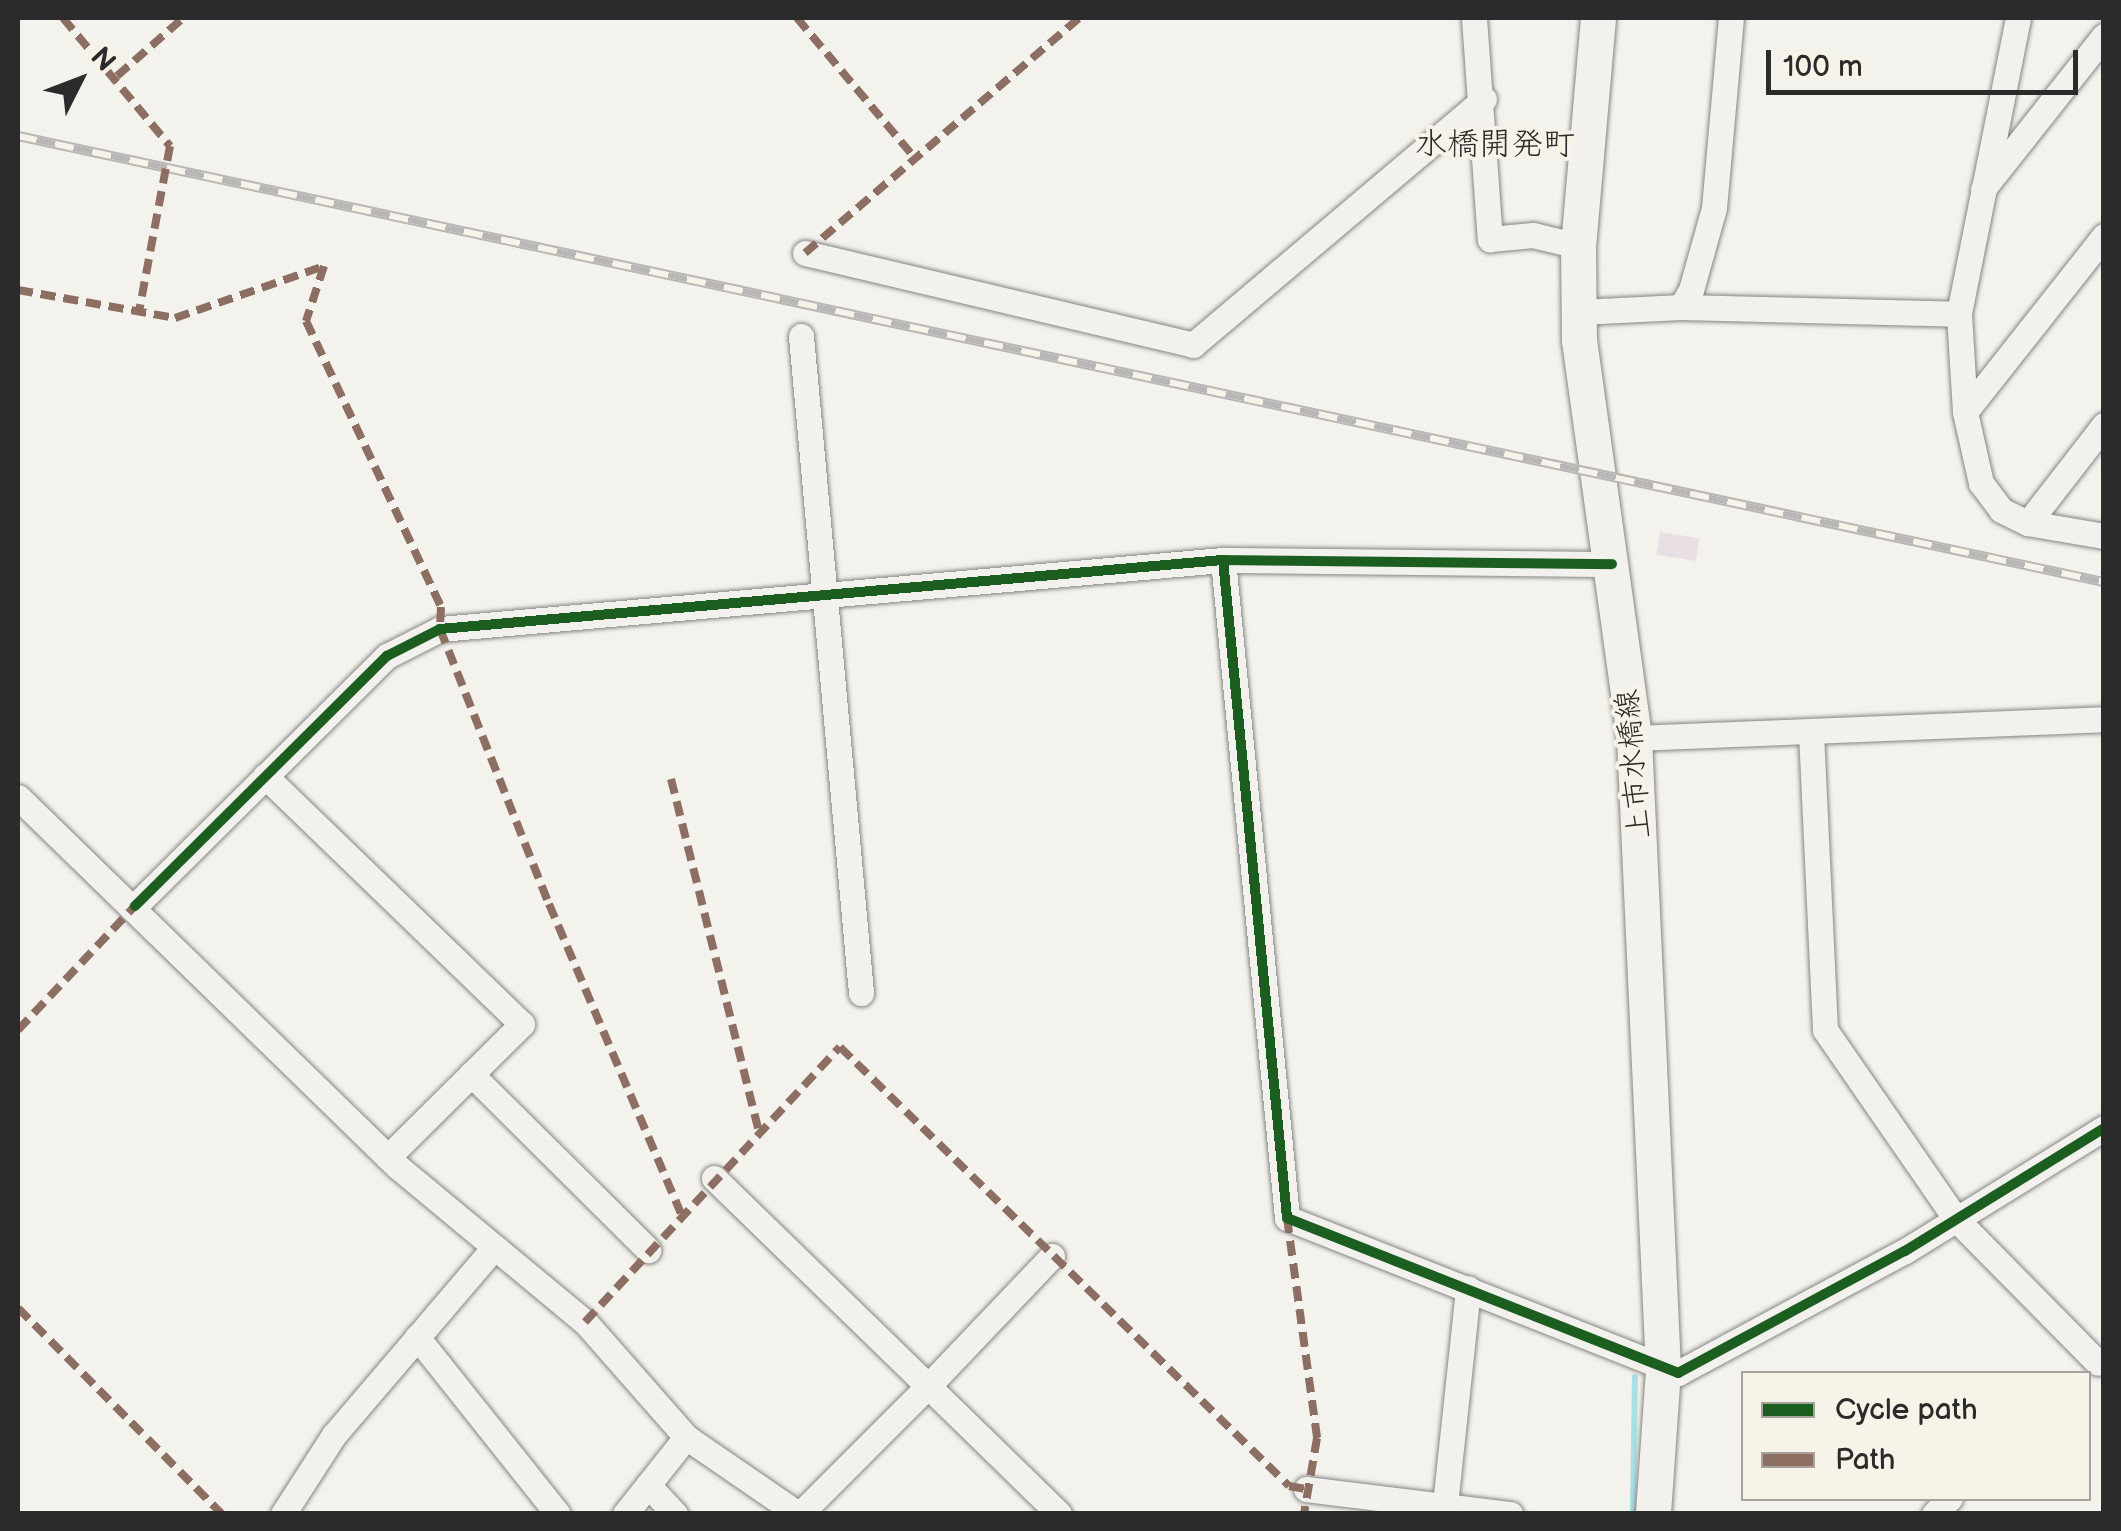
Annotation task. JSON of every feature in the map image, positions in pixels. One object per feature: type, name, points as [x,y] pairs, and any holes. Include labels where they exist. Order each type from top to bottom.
[{"type":"main road","name":"上市水橋線","points":[[1598,18],[1578,246],[1578,312],[1594,473],[1612,564],[1634,738],[1663,1370],[1653,1514]]},
{"type":"street","points":[[1474,18],[1484,99],[1490,239],[1534,235],[1578,246]]},
{"type":"street","points":[[1681,307],[1714,208],[1731,18]]},
{"type":"street","points":[[2018,18],[1980,193],[1959,314],[1965,412],[1981,483],[2001,510],[2028,523],[2104,536]]},
{"type":"street","points":[[1980,193],[2104,36]]},
{"type":"street","points":[[804,253],[1193,345],[1484,99]]},
{"type":"street","points":[[1965,412],[2101,245]]},
{"type":"street","points":[[1578,312],[1681,307],[1959,314]]},
{"type":"street","points":[[801,336],[861,992]]},
{"type":"street","points":[[2028,523],[2104,425]]},
{"type":"street","points":[[135,906],[387,656],[440,629],[1223,560],[1612,564]]},
{"type":"street","points":[[1223,560],[1287,1218],[1663,1370],[1678,1372],[1758,1334],[2104,1128]]},
{"type":"street","points":[[1634,738],[2104,719]]},
{"type":"street","points":[[1810,733],[1825,1030],[1956,1219],[2096,1365]]},
{"type":"street","points":[[265,776],[522,1024],[388,1157]]},
{"type":"street","points":[[18,797],[135,906],[388,1157],[492,1250],[585,1322],[686,1437],[799,1514],[1052,1256]]},
{"type":"street","points":[[471,1074],[648,1250]]},
{"type":"street","points":[[714,1178],[1059,1514]]},
{"type":"street","points":[[283,1514],[334,1434],[492,1250]]},
{"type":"street","points":[[1444,1511],[1468,1288]]},
{"type":"street","points":[[417,1338],[558,1514]]},
{"type":"street","points":[[625,1514],[686,1437]]},
{"type":"street","points":[[648,1485],[674,1514]]},
{"type":"street","points":[[1306,1489],[1444,1511],[1510,1514]]},
{"type":"building","points":[[1660,532],[1700,538],[1696,561],[1656,555]]},
{"type":"waterway","points":[[1633,1514],[1635,1377]]},
{"type":"railway","points":[[18,136],[2104,582]]},
{"type":"marked path","points":[[63,18],[170,146],[139,312]]},
{"type":"marked path","points":[[117,76],[183,18]]},
{"type":"marked path","points":[[797,18],[914,157]]},
{"type":"marked path","points":[[805,253],[1079,18]]},
{"type":"marked path","points":[[18,290],[175,318],[324,266],[306,321],[441,607],[440,629],[549,904],[681,1213]]},
{"type":"marked path","points":[[671,779],[759,1131]]},
{"type":"marked path","points":[[18,1030],[135,906]]},
{"type":"marked path","points":[[585,1322],[840,1047],[1289,1486],[1306,1489]]},
{"type":"marked path","points":[[1287,1218],[1317,1438],[1304,1514]]},
{"type":"marked path","points":[[18,1308],[222,1514]]},
{"type":"cycle path","points":[[1223,560],[1287,1218],[1678,1373],[1905,1251],[2104,1128]]},
{"type":"cycle path","points":[[135,906],[387,656],[440,629],[1223,560],[1612,564]]},
{"type":"district","name":"水橋開発町","points":[[1495,145]]}]
